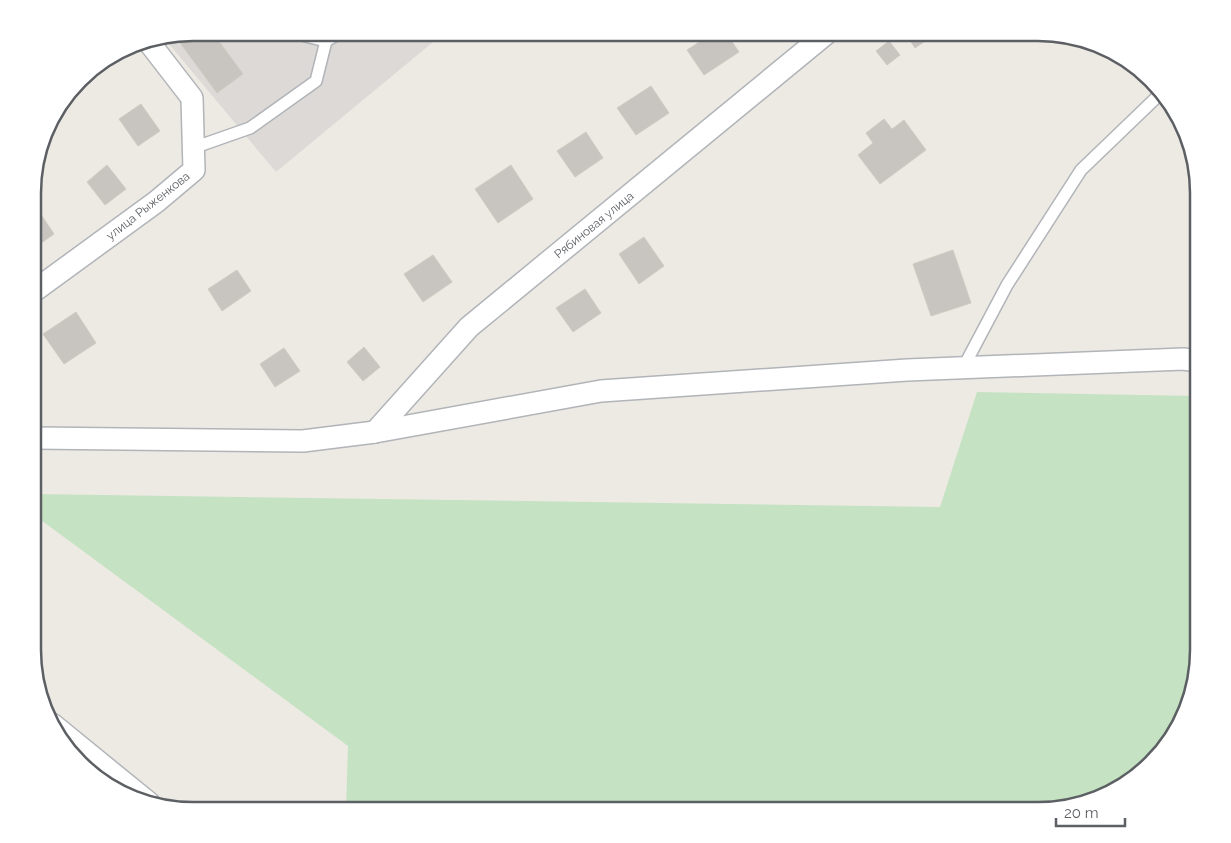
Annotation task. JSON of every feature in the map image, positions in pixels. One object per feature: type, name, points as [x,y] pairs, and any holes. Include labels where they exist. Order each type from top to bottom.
[{"type":"street","name":"Рябиновая улица","points":[[376,432],[470,327],[816,42]]},
{"type":"street","name":"улица Рыженкова","points":[[41,286],[156,202],[194,170],[192,98],[152,47]]},
{"type":"street","points":[[42,438],[303,441],[376,432],[601,390],[963,368],[1189,360]]},
{"type":"street","points":[[89,760],[122,784]]},
{"type":"lane","points":[[194,148],[250,128],[316,81],[326,41]]},
{"type":"lane","points":[[963,368],[1008,286],[1081,170],[1156,99]]},
{"type":"shaded area","points":[[193,41],[434,41],[276,172],[169,44]]},
{"type":"green space","points":[[977,392],[1189,396],[1189,660],[1185,689],[1169,726],[1158,742],[1145,757],[1114,781],[1077,797],[1038,802],[346,801],[348,746],[42,521],[42,494],[940,507]]},
{"type":"building","points":[[219,41],[243,74],[217,93],[180,42]]},
{"type":"building","points":[[700,42],[732,42],[739,52],[704,75],[687,50]]},
{"type":"building","points":[[890,42],[900,55],[887,65],[876,51]]},
{"type":"building","points":[[911,42],[924,42],[915,48]]},
{"type":"building","points":[[651,86],[669,113],[636,135],[617,108]]},
{"type":"building","points":[[141,104],[160,131],[138,146],[119,119]]},
{"type":"building","points":[[884,119],[892,129],[904,120],[926,150],[880,184],[858,155],[873,143],[866,133]]},
{"type":"building","points":[[586,132],[603,158],[575,177],[557,151]]},
{"type":"building","points":[[107,165],[126,189],[105,205],[87,182]]},
{"type":"building","points":[[511,165],[533,199],[498,223],[475,189]]},
{"type":"building","points":[[41,215],[54,234],[41,243]]},
{"type":"building","points":[[644,237],[664,266],[639,284],[619,254]]},
{"type":"building","points":[[953,250],[971,303],[931,316],[913,264]]},
{"type":"building","points":[[433,255],[452,282],[423,302],[404,274]]},
{"type":"building","points":[[237,270],[251,291],[222,311],[208,289]]},
{"type":"building","points":[[585,289],[601,313],[573,332],[556,308]]},
{"type":"building","points":[[76,312],[96,343],[64,364],[43,334]]},
{"type":"building","points":[[364,347],[380,367],[363,381],[347,362]]},
{"type":"building","points":[[284,348],[300,371],[275,387],[260,364]]}]
